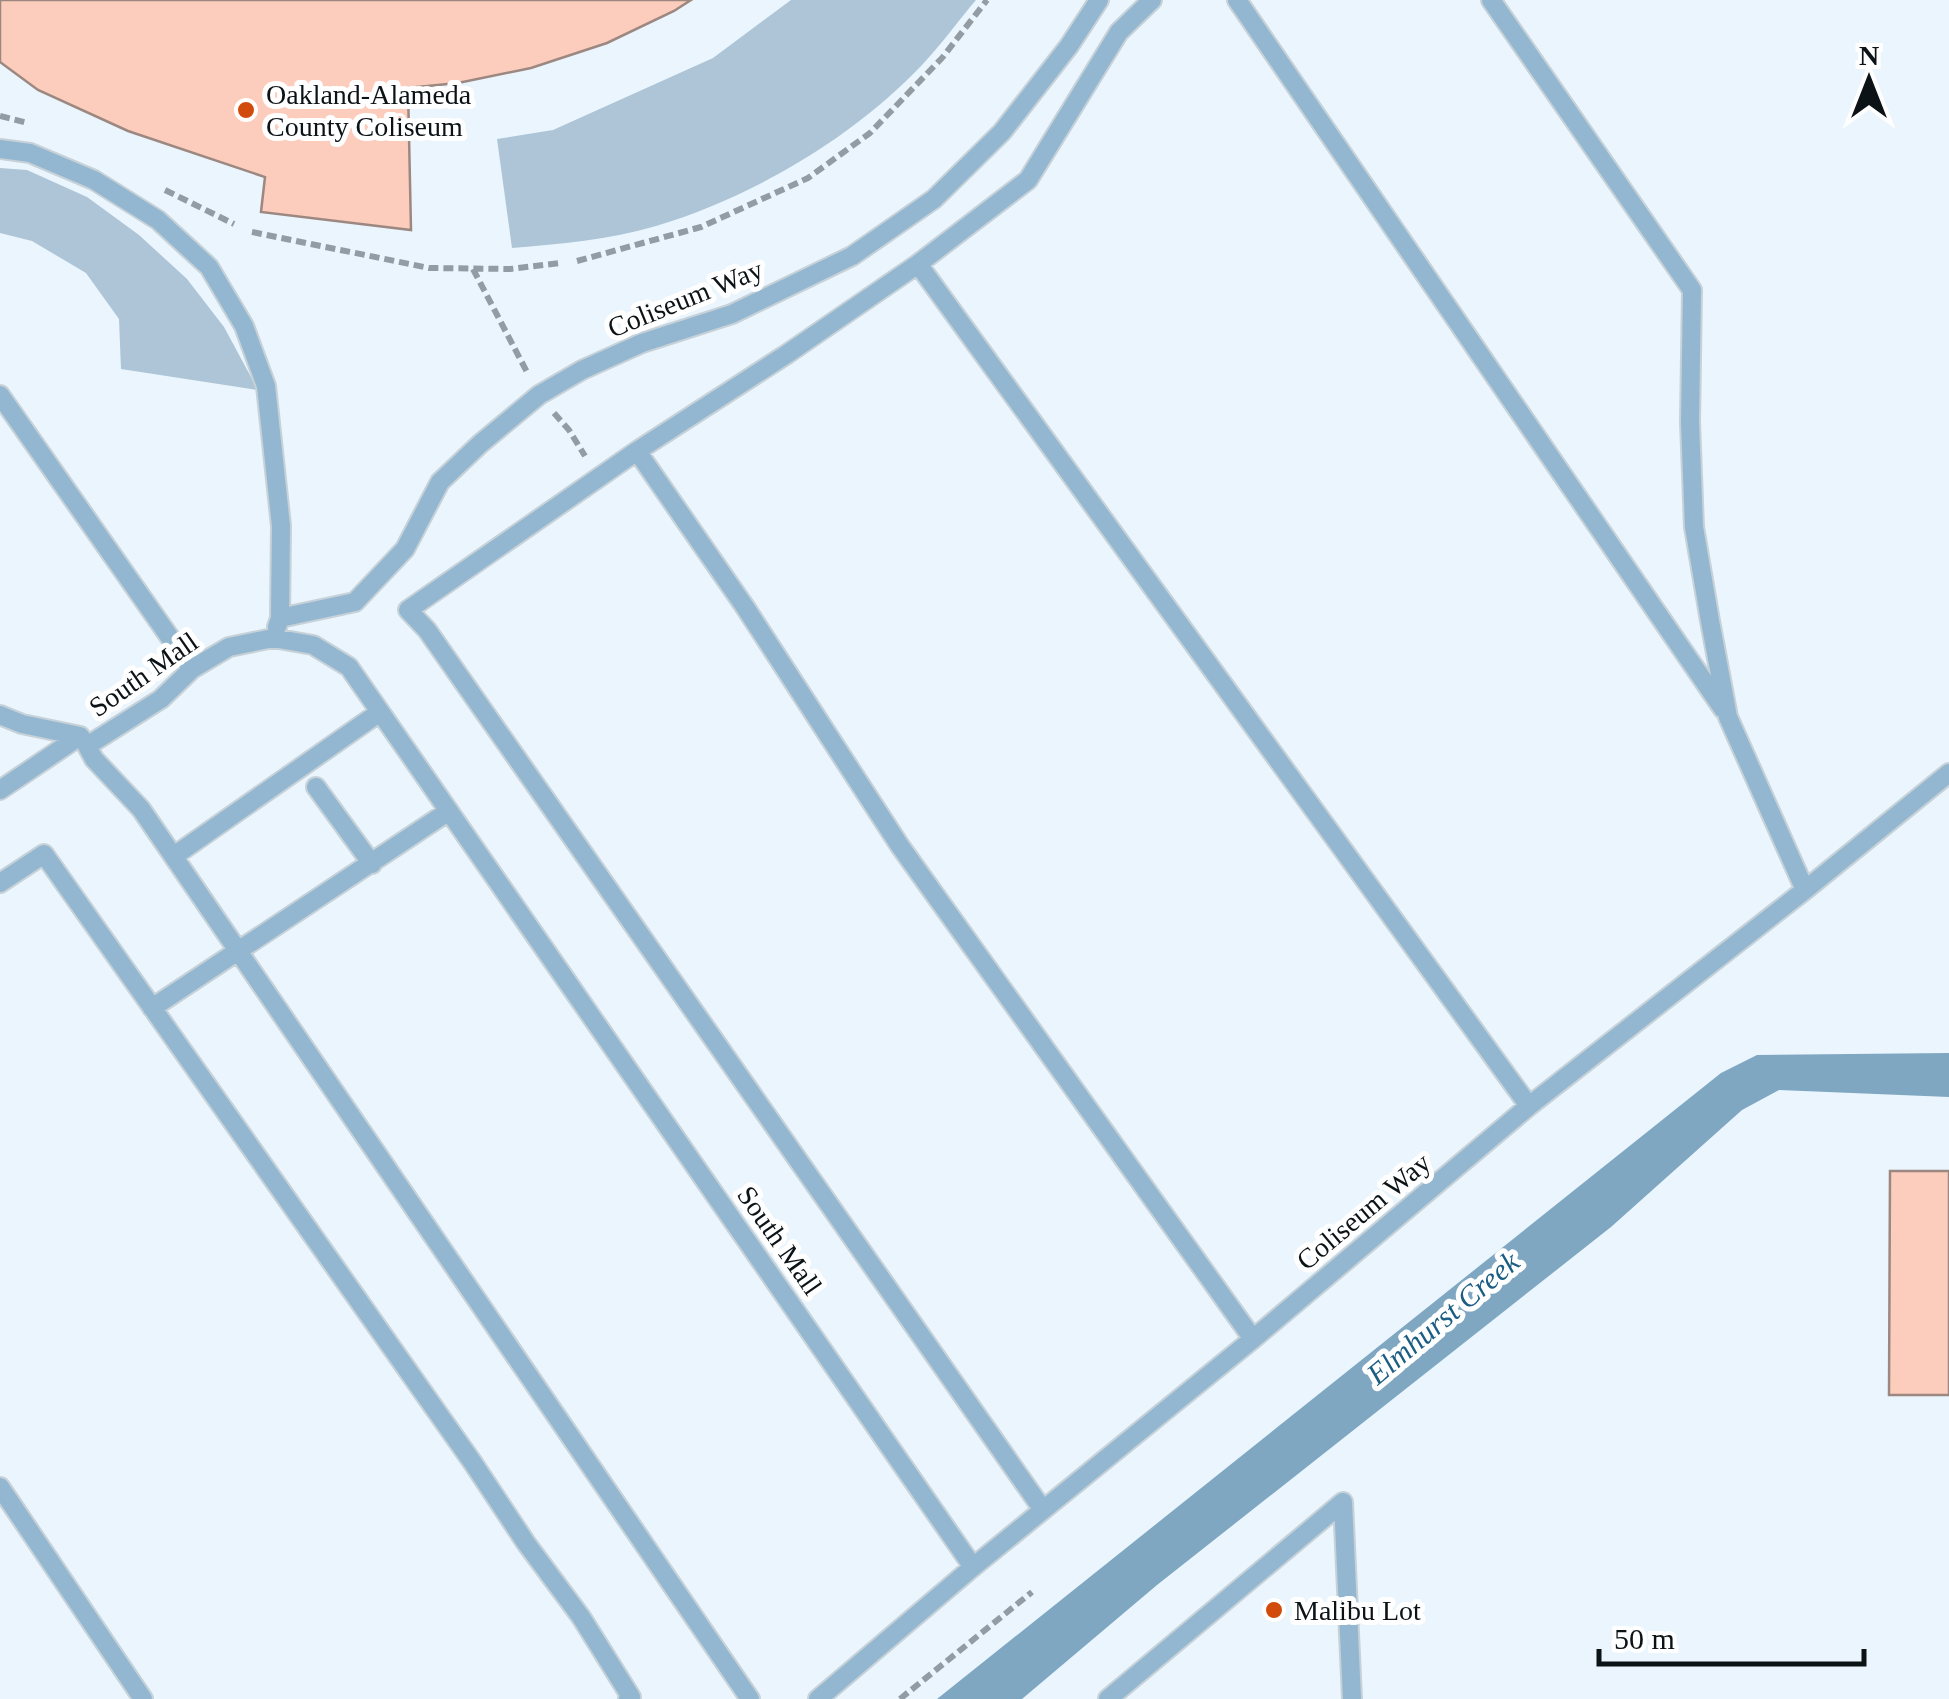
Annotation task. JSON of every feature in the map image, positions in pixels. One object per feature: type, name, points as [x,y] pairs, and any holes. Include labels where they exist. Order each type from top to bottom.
[{"type":"lane","name":"Coliseum Way","points":[[280,618],[355,602],[405,549],[440,482],[538,395],[642,343],[732,314],[852,256],[934,199],[1002,132],[1069,46],[1099,0]]},
{"type":"lane","points":[[1043,1510],[427,630],[408,610],[637,451],[918,264],[1028,180],[1119,32],[1152,0]]},
{"type":"lane","points":[[1237,0],[1728,717],[1805,890]]},
{"type":"lane","points":[[1491,0],[1692,290],[1690,422],[1694,527],[1728,717]]},
{"type":"lane","points":[[0,149],[30,153],[94,180],[158,220],[209,267],[244,326],[266,386],[282,526],[280,618],[273,638]]},
{"type":"lane","points":[[918,264],[1529,1106]]},
{"type":"lane","points":[[0,396],[192,669]]},
{"type":"lane","points":[[637,451],[745,607],[900,846],[1253,1339]]},
{"type":"lane","name":"South Mall","points":[[750,1699],[174,856],[141,809],[94,759],[83,741],[160,699],[192,669],[229,647],[273,638],[313,645],[349,667],[973,1567]]},
{"type":"lane","points":[[174,856],[380,712]]},
{"type":"lane","points":[[0,715],[83,741]]},
{"type":"lane","points":[[0,790],[83,741]]},
{"type":"lane","name":"Coliseum Way","points":[[818,1699],[1529,1106],[1949,774]]},
{"type":"lane","points":[[316,787],[372,864]]},
{"type":"lane","points":[[152,1008],[449,811]]},
{"type":"lane","points":[[0,884],[44,854],[581,1617],[631,1697],[628,1699]]},
{"type":"lane","points":[[0,1487],[144,1699]]},
{"type":"lane","points":[[1108,1699],[1343,1502],[1352,1699]]},
{"type":"path","points":[[577,261],[701,227],[808,178],[870,134],[942,58],[987,0]]},
{"type":"path","points":[[252,232],[429,268],[510,269],[561,264]]},
{"type":"path","points":[[472,269],[538,395],[569,430]]},
{"type":"path","points":[[900,1699],[1032,1592]]},
{"type":"shaded area","points":[[791,0],[976,0],[895,92],[833,140],[764,182],[692,214],[638,231],[512,248],[497,139],[553,130],[713,58]]},
{"type":"shaded area","points":[[0,168],[27,170],[87,197],[139,235],[187,279],[224,327],[258,390],[121,369],[119,319],[86,273],[32,241],[0,233]]},
{"type":"water","name":"Elmhurst Creek","points":[[1949,1053],[1949,1097],[1779,1090],[1742,1110],[1611,1227],[1157,1585],[1022,1699],[937,1699],[1721,1073],[1757,1055]]},
{"type":"building","name":"Oakland-Alameda County Coliseum","points":[[0,0],[691,0],[607,43],[531,68],[458,83],[408,88],[411,230],[261,212],[265,177],[128,131],[38,90],[0,62]]},
{"type":"building","points":[[1890,1171],[1949,1171],[1949,1395],[1889,1395]]},
{"type":"place","name":"Oakland-Alameda County Coliseum","points":[[246,110]]},
{"type":"place","name":"Malibu Lot","points":[[1274,1610]]}]
